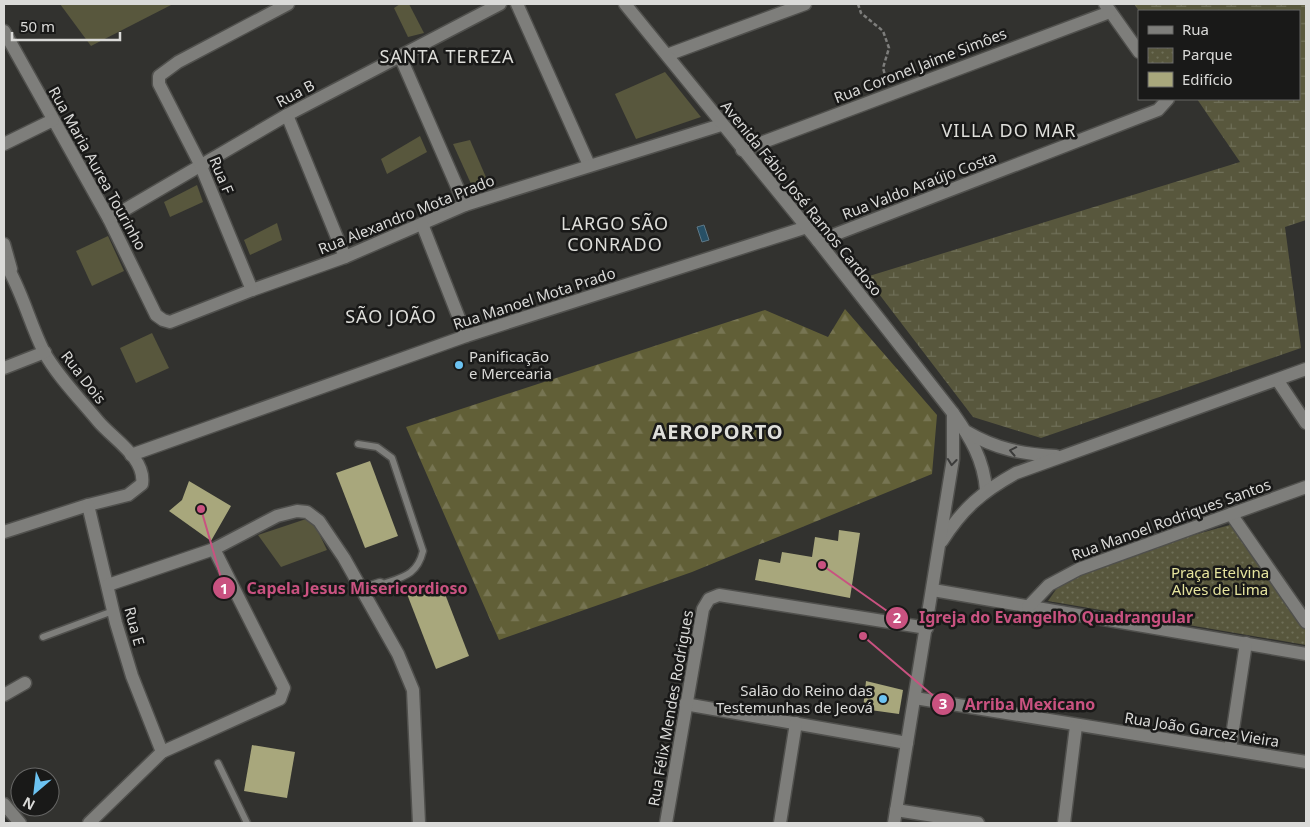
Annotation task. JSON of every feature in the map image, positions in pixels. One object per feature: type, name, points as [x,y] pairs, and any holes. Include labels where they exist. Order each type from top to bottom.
[{"type":"street","name":"Rua F","points":[[252,290],[200,164],[160,84],[160,76],[178,62],[288,4]]},
{"type":"street","name":"Rua B","points":[[109,219],[200,164],[287,115],[500,4]]},
{"type":"street","points":[[517,4],[589,165]]},
{"type":"street","name":"Avenida Fábio José Ramos Cardoso","points":[[625,4],[721,125],[807,227],[954,413],[982,462],[986,490]]},
{"type":"street","points":[[667,55],[806,4]]},
{"type":"street","points":[[1107,8],[1138,51]]},
{"type":"street","name":"Rua Coronel Jaime Simôes","points":[[742,150],[1107,8]]},
{"type":"street","name":"Rua Maria Aurea Tourinho","points":[[4,31],[109,219],[156,315],[163,320]]},
{"type":"street","points":[[400,56],[465,205]]},
{"type":"street","name":"Rua Valdo Araújo Costa","points":[[818,241],[1158,110],[1167,100]]},
{"type":"street","points":[[287,115],[345,257]]},
{"type":"street","points":[[4,144],[53,120]]},
{"type":"street","name":"Rua Alexandro Mota Prado","points":[[163,320],[175,321],[252,290],[345,257],[465,205],[721,125]]},
{"type":"street","points":[[422,224],[466,336]]},
{"type":"street","name":"Rua Manoel Mota Prado","points":[[131,455],[466,336],[807,227]]},
{"type":"street","name":"Rua Dois","points":[[4,244],[14,278],[45,352],[107,432],[131,455],[140,467],[142,484],[128,495],[88,505]]},
{"type":"street","name":"Rua Dois","points":[[4,261],[14,278]]},
{"type":"street","points":[[4,368],[45,352]]},
{"type":"street","points":[[940,544],[953,524],[986,490],[1016,473],[1278,381],[1306,369]]},
{"type":"street","points":[[1278,381],[1306,423]]},
{"type":"street","points":[[894,823],[940,544],[952,460],[954,413]]},
{"type":"street","points":[[966,432],[987,444],[1008,451],[1061,456]]},
{"type":"street","name":"Rua Manoel Rodriques Santos","points":[[1028,607],[1049,586],[1079,569],[1306,488]]},
{"type":"street","points":[[4,532],[88,505]]},
{"type":"street","name":"Rua E","points":[[88,505],[132,676],[162,752]]},
{"type":"street","points":[[108,585],[214,549],[277,516],[297,511],[307,512],[319,521],[344,558],[398,654],[413,690],[419,823]]},
{"type":"street","points":[[1231,514],[1306,622]]},
{"type":"street","points":[[89,823],[162,752],[280,699],[284,694],[284,688],[214,549]]},
{"type":"street","points":[[362,591],[380,585]]},
{"type":"street","points":[[933,590],[1306,654]]},
{"type":"street","name":"Rua Félix Mendes Rodrigues","points":[[666,823],[703,609],[709,599],[719,595],[927,628]]},
{"type":"street","points":[[1230,748],[1246,643]]},
{"type":"street","points":[[4,695],[24,683]]},
{"type":"street","name":"Rua João Garcez Vieira","points":[[915,698],[1076,726],[1230,748],[1306,762]]},
{"type":"street","points":[[686,704],[906,743]]},
{"type":"street","points":[[780,823],[796,723]]},
{"type":"street","points":[[1064,823],[1076,726]]},
{"type":"street","points":[[4,804],[20,823]]},
{"type":"street","points":[[896,810],[978,823]]},
{"type":"lane","points":[[358,444],[377,447],[392,458],[423,551],[420,563],[414,571],[380,585]]},
{"type":"lane","points":[[43,637],[114,611]]},
{"type":"lane","points":[[218,763],[247,823]]},
{"type":"path","points":[[858,4],[861,13],[883,31],[888,48],[883,68],[890,94]]},
{"type":"green space","points":[[60,4],[173,4],[91,46]]},
{"type":"green space","points":[[400,4],[409,4],[424,33],[408,37],[394,8]]},
{"type":"green space","points":[[1134,4],[1306,4],[1306,220],[1285,227],[1301,348],[1041,438],[973,417],[866,277],[1240,162],[1198,100],[1300,100],[1300,10],[1138,10]]},
{"type":"green space","points":[[665,72],[701,117],[636,139],[615,94]]},
{"type":"green space","points":[[420,136],[427,152],[387,174],[381,159]]},
{"type":"green space","points":[[470,140],[488,182],[472,186],[453,144]]},
{"type":"green space","points":[[197,185],[203,202],[170,217],[164,202]]},
{"type":"green space","points":[[277,223],[282,240],[250,255],[244,240]]},
{"type":"green space","points":[[108,236],[124,271],[92,286],[76,251]]},
{"type":"green space","points":[[845,309],[937,415],[932,474],[692,572],[499,640],[406,427],[765,310],[828,337]]},
{"type":"green space","points":[[152,333],[169,368],[136,383],[120,348]]},
{"type":"green space","points":[[306,519],[314,523],[327,550],[281,567],[258,535]]},
{"type":"green space","name":"Praça Etelvina Alves de Lima","points":[[1241,522],[1306,621],[1306,645],[1048,601],[1062,581],[1113,557]]},
{"type":"water","points":[[704,225],[709,240],[702,242],[697,227]]},
{"type":"building","points":[[370,461],[398,536],[365,548],[336,473]]},
{"type":"building","points":[[189,481],[231,506],[211,541],[169,511],[182,500]]},
{"type":"building","points":[[839,530],[860,533],[850,598],[755,580],[759,559],[780,563],[782,552],[812,557],[815,537],[838,541]]},
{"type":"building","points":[[440,581],[469,656],[436,669],[407,594]]},
{"type":"building","name":"Salão do Reino das Testemunhas de Jeová","points":[[866,681],[903,690],[899,714],[863,709]]},
{"type":"building","points":[[252,745],[295,752],[287,798],[244,791]]},
{"type":"place","name":"Panificação e Mercearia","points":[[459,365]]},
{"type":"place","name":"Capela Jesus Misericordioso","points":[[201,509]]},
{"type":"place","name":"Igreja do Evangelho Quadrangular","points":[[822,565]]},
{"type":"place","name":"Arriba Mexicano","points":[[863,636]]},
{"type":"place","name":"Salão do Reino das Testemunhas de Jeová","points":[[883,699]]},
{"type":"district","name":"SANTA TEREZA","points":[[447,56]]},
{"type":"district","name":"VILLA DO MAR","points":[[1009,130]]},
{"type":"district","name":"LARGO SÃO CONRADO","points":[[615,233]]},
{"type":"district","name":"SÃO JOÃO","points":[[391,316]]},
{"type":"district","name":"AEROPORTO","points":[[718,431]]}]
